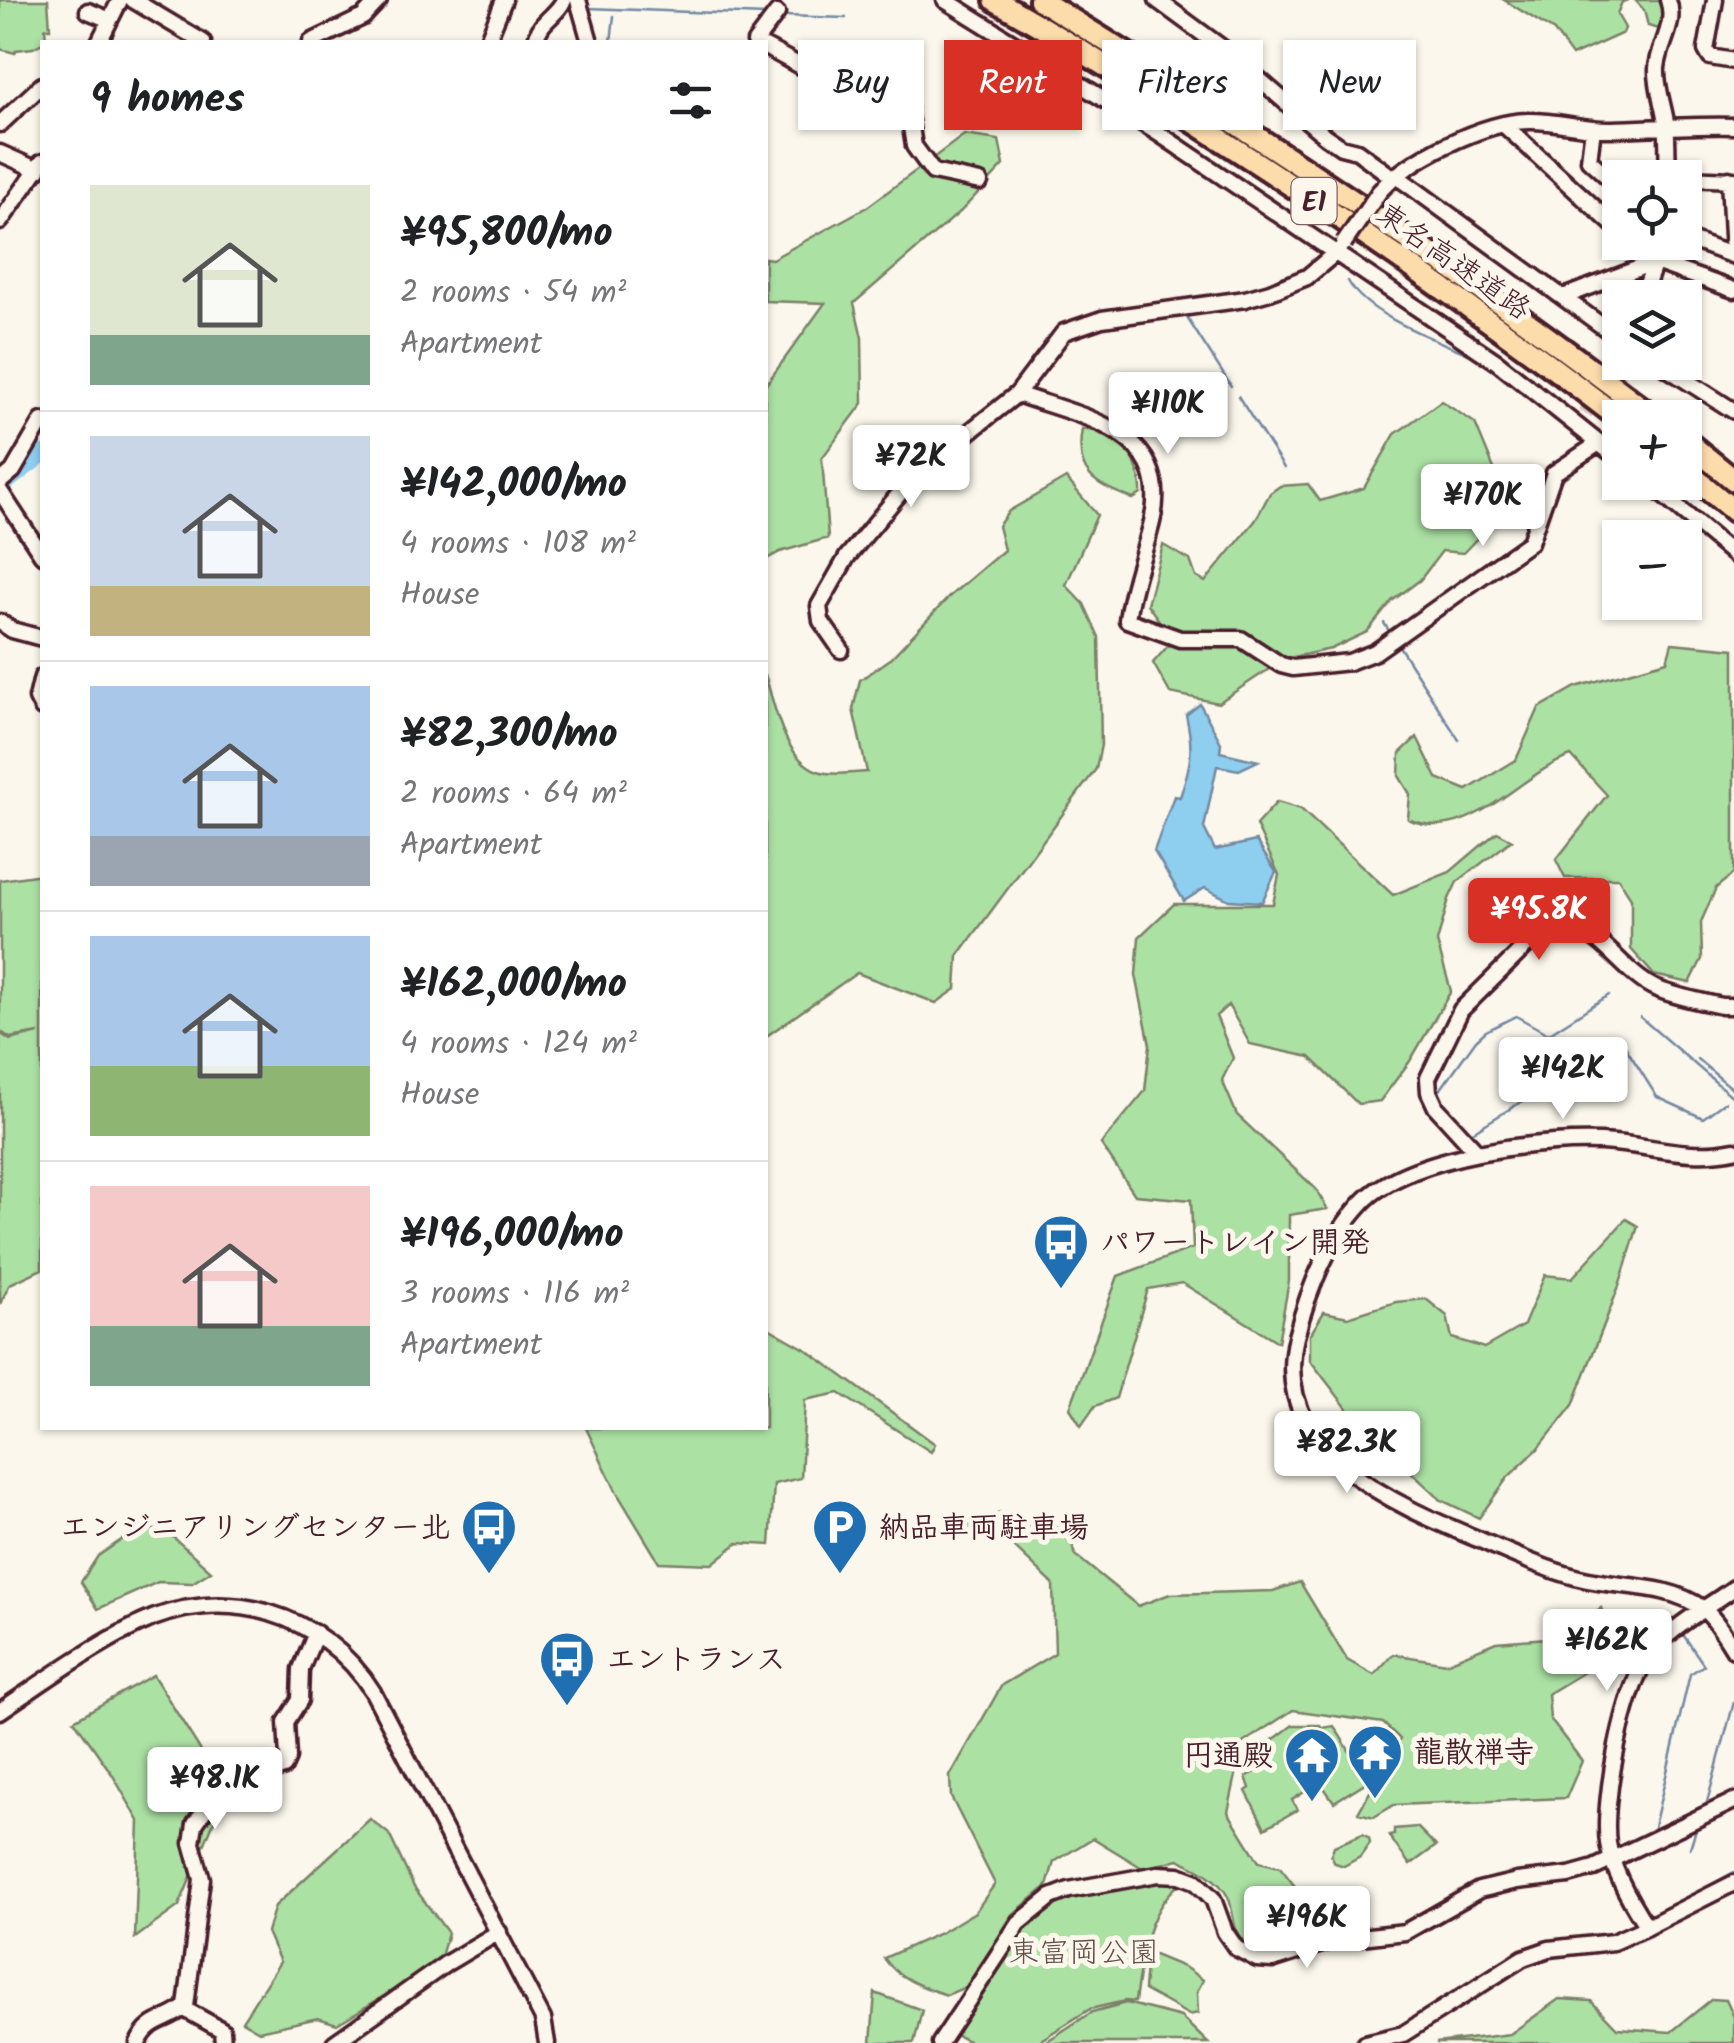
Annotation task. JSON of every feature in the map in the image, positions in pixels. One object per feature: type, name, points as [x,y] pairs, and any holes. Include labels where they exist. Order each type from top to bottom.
[{"type":"highway","name":"東名高速道路","points":[[995,0],[1172,108],[1389,250],[1602,405]]},
{"type":"highway","name":"東名高速道路","points":[[1040,0],[1184,89],[1402,233],[1497,298],[1631,400]]},
{"type":"highway","points":[[1702,454],[1734,480]]},
{"type":"highway","points":[[1702,484],[1734,511]]},
{"type":"street","points":[[100,40],[120,0]]},
{"type":"street","points":[[133,0],[201,40]]},
{"type":"street","points":[[315,40],[363,17],[379,0]]},
{"type":"street","points":[[489,40],[504,0]]},
{"type":"street","points":[[536,40],[540,24],[564,0]]},
{"type":"street","points":[[578,0],[589,40]]},
{"type":"street","points":[[945,0],[1340,248],[1581,420],[1602,445]]},
{"type":"street","points":[[1157,0],[1225,50],[1341,147],[1357,152],[1394,176],[1602,326]]},
{"type":"street","points":[[1667,160],[1657,63],[1670,28],[1672,9],[1668,0]]},
{"type":"street","points":[[1715,0],[1706,50],[1710,57],[1734,61]]},
{"type":"street","points":[[88,11],[110,20]]},
{"type":"street","points":[[757,40],[777,13]]},
{"type":"street","points":[[768,49],[856,92],[901,98],[907,102],[914,146],[933,172],[980,182]]},
{"type":"street","points":[[0,124],[40,87]]},
{"type":"street","points":[[841,650],[821,621],[819,606],[847,558],[914,476],[1017,394],[1058,339],[1080,324],[1245,299],[1307,277],[1340,248],[1394,176],[1412,163],[1503,124],[1529,121],[1592,128],[1734,126]]},
{"type":"street","points":[[1503,124],[1602,215]]},
{"type":"street","points":[[1592,128],[1589,160],[1602,172]]},
{"type":"street","points":[[0,153],[40,172],[0,222]]},
{"type":"street","points":[[1702,178],[1732,179],[1733,255],[1702,244]]},
{"type":"street","points":[[1653,260],[1734,290]]},
{"type":"street","points":[[1562,297],[1655,262]]},
{"type":"street","points":[[1648,280],[1655,262]]},
{"type":"street","points":[[1685,380],[1734,412]]},
{"type":"street","points":[[1017,394],[1127,436],[1146,461],[1156,500],[1127,620],[1180,638],[1241,640],[1281,665],[1293,668],[1349,662],[1376,652],[1530,542],[1554,473],[1599,442]]},
{"type":"street","points":[[0,482],[13,472],[40,425]]},
{"type":"street","points":[[0,491],[40,552]]},
{"type":"street","points":[[1668,500],[1734,555]]},
{"type":"street","points":[[0,622],[12,630],[40,637]]},
{"type":"street","points":[[1478,1153],[1436,1108],[1428,1078],[1461,1010],[1537,935],[1551,927],[1574,928],[1592,935],[1652,987],[1734,1006]]},
{"type":"street","points":[[1734,1150],[1698,1155],[1611,1142],[1554,1144],[1478,1153],[1382,1186],[1364,1200],[1344,1226],[1303,1311],[1291,1359],[1292,1389],[1317,1440],[1376,1492],[1406,1510],[1548,1568],[1582,1579],[1660,1589],[1705,1610],[1734,1650]]},
{"type":"street","points":[[1647,1927],[1612,1859],[1606,1820],[1623,1719],[1648,1655],[1734,1588]]},
{"type":"street","points":[[0,1711],[137,1625],[165,1614],[216,1606],[250,1608],[281,1615],[316,1633],[347,1658],[374,1692],[543,2019],[547,2043]]},
{"type":"street","points":[[223,2043],[222,2030],[188,2012],[186,2006],[202,1878],[192,1843],[194,1824],[225,1788],[284,1768],[288,1758],[288,1716],[300,1700],[300,1669],[316,1633]]},
{"type":"street","points":[[940,2043],[1019,1923],[1051,1897],[1076,1888],[1158,1874],[1186,1877],[1212,1898],[1236,1948],[1264,1960],[1334,1940],[1406,1932],[1480,1890],[1517,1881],[1568,1876],[1734,1801]]},
{"type":"street","points":[[1366,2043],[1403,2034],[1523,1958],[1549,1949],[1613,1942],[1734,1883]]},
{"type":"street","points":[[334,2043],[499,1932]]},
{"type":"street","points":[[138,2043],[152,2023],[186,2006]]},
{"type":"green space","points":[[0,0],[48,0],[50,28],[45,28],[46,40],[15,53],[0,49]]},
{"type":"green space","points":[[1504,0],[1629,0],[1622,2],[1617,14],[1625,28],[1623,33],[1572,56],[1554,31]]},
{"type":"green space","points":[[1635,0],[1663,0],[1664,16],[1659,29],[1648,26],[1644,10]]},
{"type":"green space","points":[[964,135],[999,140],[1004,165],[961,211],[854,303],[862,338],[863,403],[822,458],[828,538],[768,558],[768,382],[825,303],[768,301],[768,258],[867,207]]},
{"type":"green space","points":[[1441,401],[1475,423],[1509,505],[1463,553],[1442,551],[1420,580],[1392,601],[1367,632],[1331,649],[1284,659],[1218,703],[1170,693],[1153,663],[1173,640],[1147,604],[1163,545],[1190,560],[1196,577],[1205,582],[1255,521],[1270,493],[1280,486],[1308,484],[1320,501],[1364,488],[1395,434]]},
{"type":"green space","points":[[1082,429],[1114,436],[1126,446],[1137,470],[1141,494],[1133,499],[1090,476],[1081,457]]},
{"type":"green space","points":[[1066,478],[1097,515],[1066,585],[1084,604],[1099,637],[1101,745],[1096,769],[958,956],[956,989],[936,1003],[857,973],[768,1035],[768,684],[784,734],[801,760],[826,773],[867,772],[853,709],[860,680],[889,660],[951,595],[1004,550],[998,526],[1009,511]]},
{"type":"green space","points":[[1672,643],[1734,649],[1734,873],[1716,888],[1701,922],[1702,959],[1690,983],[1654,975],[1631,949],[1631,898],[1618,878],[1565,878],[1556,860],[1607,795],[1571,756],[1473,816],[1452,823],[1431,825],[1408,819],[1410,794],[1399,776],[1400,753],[1417,737],[1437,778],[1467,790],[1516,760],[1539,708],[1576,687],[1667,661]]},
{"type":"green space","points":[[1277,802],[1301,809],[1393,895],[1450,872],[1497,832],[1512,840],[1457,882],[1437,942],[1451,991],[1410,1061],[1380,1101],[1358,1104],[1310,1057],[1250,1044],[1228,1005],[1216,1016],[1233,1058],[1222,1080],[1237,1115],[1316,1189],[1327,1209],[1289,1215],[1289,1281],[1278,1342],[1182,1283],[1148,1289],[1116,1398],[1095,1406],[1081,1426],[1070,1408],[1118,1276],[1193,1248],[1191,1200],[1135,1195],[1101,1144],[1145,1091],[1150,1045],[1136,975],[1139,937],[1174,904],[1273,904],[1279,875],[1256,825]]},
{"type":"green space","points":[[40,874],[40,1270],[10,1284],[0,1304],[0,1033],[10,1040],[39,1033],[10,1038],[0,1031],[0,880]]},
{"type":"green space","points":[[1626,1219],[1638,1226],[1573,1405],[1538,1449],[1508,1477],[1479,1518],[1441,1500],[1359,1424],[1310,1360],[1310,1335],[1324,1312],[1348,1317],[1396,1302],[1426,1299],[1447,1316],[1452,1338],[1484,1348],[1524,1325],[1545,1275],[1572,1278]]},
{"type":"green space","points":[[768,1328],[807,1350],[935,1444],[931,1452],[839,1393],[805,1400],[801,1478],[774,1484],[770,1545],[738,1543],[712,1564],[659,1562],[617,1493],[587,1430],[768,1430]]},
{"type":"green space","points":[[1002,1513],[1037,1529],[1068,1527],[1075,1555],[1138,1606],[1170,1594],[1273,1591],[1300,1582],[1347,1660],[1374,1675],[1393,1654],[1446,1663],[1496,1642],[1559,1637],[1601,1608],[1616,1642],[1584,1672],[1548,1694],[1550,1719],[1582,1761],[1566,1798],[1394,1805],[1374,1817],[1358,1813],[1400,1739],[1383,1723],[1293,1710],[1243,1743],[1228,1812],[1259,1862],[1280,1867],[1301,1894],[1347,1919],[1342,1933],[1270,1953],[1253,1950],[1236,1931],[1224,1890],[1206,1874],[1178,1859],[1144,1869],[1093,1838],[1054,1862],[1047,1886],[1012,1915],[968,1986],[947,1995],[912,1981],[884,1958],[975,1912],[995,1884],[951,1797],[950,1776],[1002,1685],[1055,1653],[1053,1584],[1012,1545],[960,1531],[984,1517]]},
{"type":"green space","points":[[142,1526],[171,1535],[211,1571],[192,1583],[158,1582],[98,1609],[81,1582],[98,1556]]},
{"type":"green space","points":[[153,1675],[213,1770],[224,1797],[179,1906],[135,1938],[139,1821],[74,1720]]},
{"type":"green space","points":[[1293,1725],[1334,1726],[1368,1781],[1334,1802],[1320,1782],[1292,1800],[1297,1810],[1265,1828],[1246,1791],[1250,1788],[1246,1777],[1255,1772],[1252,1766],[1262,1748]]},
{"type":"green space","points":[[370,1819],[389,1834],[414,1887],[448,1933],[439,1963],[337,2024],[318,2018],[259,2031],[242,2021],[280,1962],[267,1932],[275,1906]]},
{"type":"green space","points":[[1417,1827],[1436,1846],[1410,1865],[1389,1836],[1394,1835],[1394,1829]]},
{"type":"green space","points":[[1363,1834],[1370,1843],[1360,1857],[1344,1866],[1335,1863],[1331,1855],[1334,1846]]},
{"type":"green space","name":"東富岡公園","points":[[1154,1879],[1185,1880],[1172,1891],[1154,1919],[1143,1951],[1135,2002],[1090,2009],[1036,2043],[972,2043],[953,2034],[1022,1927],[1060,1899]]},
{"type":"green space","points":[[1147,1952],[1186,1968],[1203,1980],[1197,1992],[1198,2013],[1189,2015],[1144,1990]]},
{"type":"green space","points":[[875,1993],[922,2010],[914,2043],[871,2043]]},
{"type":"green space","points":[[1559,1999],[1591,2001],[1617,2028],[1671,2032],[1712,1999],[1726,2000],[1734,2017],[1734,2043],[1436,2043],[1510,2034]]},
{"type":"green space","points":[[1126,2003],[1181,2017],[1208,2043],[1044,2043],[1092,2012]]},
{"type":"water","points":[[1200,704],[1221,743],[1220,752],[1258,761],[1239,770],[1217,766],[1204,828],[1215,850],[1256,841],[1276,872],[1262,902],[1229,900],[1205,888],[1184,901],[1154,851],[1174,796],[1180,797],[1187,775],[1191,748],[1186,715]]},
{"type":"waterway","points":[[588,8],[766,15]]},
{"type":"waterway","points":[[611,40],[614,16]]},
{"type":"waterway","points":[[783,16],[846,18]]},
{"type":"waterway","points":[[1348,281],[1389,318],[1482,360]]},
{"type":"waterway","points":[[1184,313],[1231,386]]},
{"type":"waterway","points":[[1238,396],[1284,468]]},
{"type":"waterway","points":[[3,484],[40,456]]},
{"type":"waterway","points":[[1384,623],[1391,634]]},
{"type":"waterway","points":[[1397,643],[1459,740]]},
{"type":"waterway","points":[[1438,1093],[1486,1031],[1516,1016],[1548,1034],[1609,995]]},
{"type":"waterway","points":[[1640,1017],[1734,1098]]},
{"type":"waterway","points":[[1471,1133],[1621,1040],[1657,1097],[1703,1118],[1725,1102]]},
{"type":"waterway","points":[[1697,1059],[1734,1090]]},
{"type":"waterway","points":[[1654,1827],[1690,1674],[1704,1665],[1682,1633],[1690,1626]]},
{"type":"waterway","points":[[1706,1806],[1734,1702]]},
{"type":"waterway","points":[[1622,1865],[1697,1827]]},
{"type":"waterway","points":[[1690,1848],[1696,1829]]},
{"type":"waterway","points":[[1509,1890],[1583,1880],[1608,1870]]},
{"type":"waterway","points":[[1657,1914],[1734,1872]]},
{"type":"waterway","points":[[1454,1912],[1492,1894]]},
{"type":"waterway","points":[[1275,1966],[1332,1948],[1407,1938]]},
{"type":"tunnel","points":[[1585,414],[1604,380]]},
{"type":"place","name":"パワートレイン開発","points":[[1061,1291]]},
{"type":"place","name":"エンジニアリングセンター北","points":[[489,1576]]},
{"type":"place","name":"納品車両駐車場","points":[[840,1576]]},
{"type":"place","name":"エントランス","points":[[567,1708]]},
{"type":"place","name":"龍散禅寺","points":[[1375,1801]]},
{"type":"place","name":"円通殿","points":[[1312,1804]]}]
